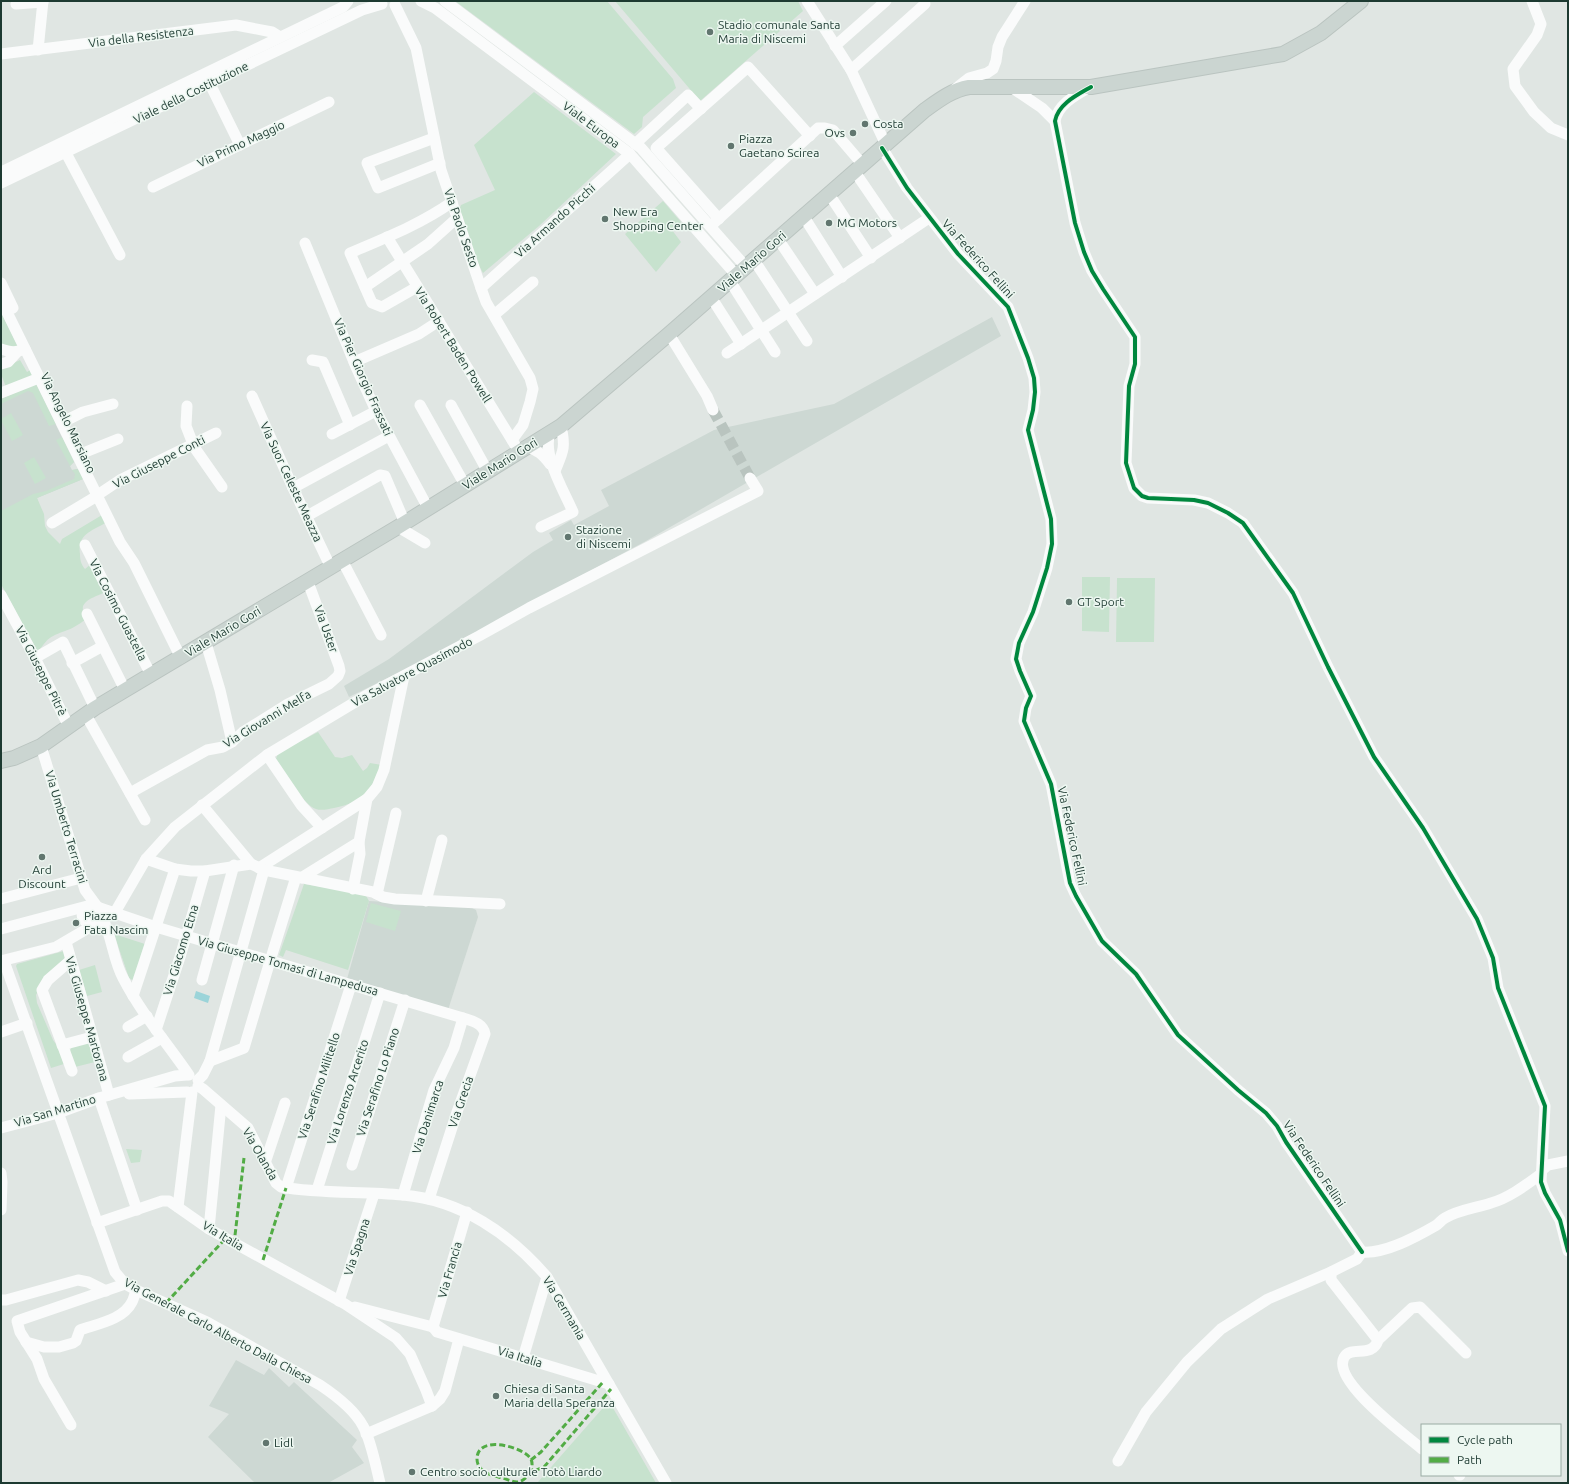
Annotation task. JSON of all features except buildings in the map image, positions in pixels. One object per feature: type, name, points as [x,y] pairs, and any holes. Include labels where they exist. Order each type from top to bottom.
[{"type":"main road","name":"Viale Mario Gori","points":[[1,761],[14,758],[41,746],[126,690],[308,582],[550,434],[742,271],[925,110],[948,94],[961,88],[969,87],[1091,87],[1283,54],[1321,33],[1361,1]]},
{"type":"street","points":[[16,4],[43,1],[38,50]]},
{"type":"street","name":"Viale della Costituzione","points":[[1,172],[343,7],[348,1]]},
{"type":"street","name":"Viale Europa","points":[[421,1],[435,8],[630,154],[742,271]]},
{"type":"street","name":"Viale Europa","points":[[445,1],[641,148],[710,226],[742,271]]},
{"type":"street","name":"Via Federico Fellini","points":[[807,1],[851,70],[884,147],[929,218],[958,254],[1008,307],[1028,358],[1034,378],[1035,392],[1033,410],[1028,430],[1051,519],[1052,544],[1047,568],[1033,612],[1019,643],[1016,659],[1031,696],[1026,708],[1024,721],[1051,784],[1070,883],[1102,941],[1136,974],[1178,1035],[1238,1090],[1266,1113],[1277,1126],[1286,1142],[1362,1252]]},
{"type":"street","points":[[835,46],[886,1]]},
{"type":"street","points":[[948,94],[969,78],[987,73],[993,69],[1002,37],[1025,1]]},
{"type":"street","points":[[1532,1],[1541,24],[1538,35],[1513,69],[1515,86],[1534,112],[1551,128],[1568,135]]},
{"type":"street","name":"Viale della Costituzione","points":[[1,183],[377,3],[400,3]]},
{"type":"street","name":"Via Paolo Sesto","points":[[400,3],[416,48],[440,164],[481,288],[486,302],[530,378],[533,389],[523,425],[512,440]]},
{"type":"street","points":[[851,70],[925,4]]},
{"type":"street","name":"Via della Resistenza","points":[[1,54],[236,25],[272,32],[280,37]]},
{"type":"street","points":[[719,218],[656,148],[748,67],[810,136]]},
{"type":"street","points":[[210,84],[240,145]]},
{"type":"street","points":[[1011,87],[1042,108],[1055,121]]},
{"type":"street","points":[[1091,87],[1076,95],[1061,108],[1055,121],[1075,223],[1084,252],[1092,271],[1135,337],[1135,364],[1129,386],[1126,463],[1134,488],[1142,496],[1148,498],[1194,500],[1208,503],[1228,512],[1243,523],[1293,593],[1328,667],[1374,757],[1423,828],[1476,919],[1493,958],[1498,988],[1545,1106],[1541,1182],[1545,1193],[1560,1220],[1568,1251]]},
{"type":"street","points":[[635,144],[688,95],[701,109]]},
{"type":"street","name":"Via Primo Maggio","points":[[153,187],[329,102]]},
{"type":"street","points":[[710,226],[818,128],[825,128],[833,130],[859,168],[900,238]]},
{"type":"street","points":[[434,138],[367,163],[378,188],[440,164]]},
{"type":"street","points":[[66,153],[120,255]]},
{"type":"street","name":"Via Armando Picchi","points":[[481,288],[630,154]]},
{"type":"street","points":[[829,194],[871,258]]},
{"type":"street","points":[[417,287],[382,307],[372,303],[350,253],[435,214],[452,202]]},
{"type":"street","points":[[804,217],[842,276]]},
{"type":"street","points":[[365,287],[428,244],[457,218]]},
{"type":"street","points":[[727,353],[929,218]]},
{"type":"street","name":"Via Robert Baden Powell","points":[[387,237],[512,440],[523,450]]},
{"type":"street","points":[[778,239],[816,294]]},
{"type":"street","name":"Via Pier Giorgio Frassati","points":[[305,243],[376,411],[428,508]]},
{"type":"street","points":[[742,271],[788,313],[807,340]]},
{"type":"street","points":[[742,271],[762,330],[775,352]]},
{"type":"street","points":[[494,315],[534,282]]},
{"type":"street","name":"Via Angelo Marsiano","points":[[1,283],[83,453],[100,494]]},
{"type":"street","points":[[711,297],[741,344]]},
{"type":"street","name":"Via Angelo Marsiano","points":[[1,300],[21,351],[39,378],[126,540],[134,563],[181,658]]},
{"type":"street","points":[[354,362],[419,334],[439,322]]},
{"type":"street","points":[[669,334],[707,396],[713,410]]},
{"type":"street","points":[[1,349],[11,352],[21,351]]},
{"type":"street","points":[[1,364],[8,362],[21,351]]},
{"type":"street","points":[[312,360],[323,362],[350,424]]},
{"type":"street","points":[[1,393],[39,378]]},
{"type":"street","name":"Via Suor Celeste Meazza","points":[[252,396],[307,516],[381,635]]},
{"type":"street","points":[[67,420],[83,412],[113,404]]},
{"type":"street","points":[[420,404],[465,485]]},
{"type":"street","points":[[451,405],[488,472]]},
{"type":"street","points":[[187,406],[186,426],[192,444],[222,488]]},
{"type":"street","points":[[332,434],[376,411]]},
{"type":"street","name":"Via Giuseppe Conti","points":[[52,524],[120,480],[216,433]]},
{"type":"street","points":[[550,434],[559,448],[561,457]]},
{"type":"street","points":[[550,434],[564,443],[564,450],[555,471]]},
{"type":"street","points":[[541,527],[573,512],[555,471],[548,450],[550,434]]},
{"type":"street","points":[[293,488],[389,436]]},
{"type":"street","points":[[83,453],[118,439]]},
{"type":"street","points":[[523,450],[536,449],[543,455],[555,471]]},
{"type":"street","points":[[307,516],[380,475],[385,476],[402,525],[425,542]]},
{"type":"street","name":"Via Salvatore Quasimodo","points":[[114,914],[146,858],[175,827],[267,755],[367,695],[529,608],[758,491],[750,478]]},
{"type":"street","name":"Via Cosimo Guastella","points":[[85,545],[151,675]]},
{"type":"street","name":"Via Uster","points":[[308,582],[340,666],[338,676]]},
{"type":"street","name":"Via Giuseppe Pitrè","points":[[3,602],[36,658],[69,727]]},
{"type":"street","points":[[88,614],[126,690]]},
{"type":"street","points":[[36,658],[63,642],[91,712],[130,793],[145,820]]},
{"type":"street","points":[[206,643],[220,690],[232,742]]},
{"type":"street","points":[[72,663],[103,646]]},
{"type":"street","name":"Via Giovanni Melfa","points":[[130,793],[207,750],[223,747],[232,742],[244,732],[288,704],[329,684],[338,676]]},
{"type":"street","points":[[104,1096],[192,1083],[203,1075],[210,1061],[240,952],[258,867],[367,800],[377,787],[384,770],[404,676]]},
{"type":"street","name":"Via Umberto Terracini","points":[[41,746],[81,878],[94,914],[107,927],[122,976],[133,996]]},
{"type":"street","points":[[267,755],[301,805],[322,828]]},
{"type":"street","points":[[353,889],[360,854],[359,842],[367,800]]},
{"type":"street","points":[[202,805],[258,867]]},
{"type":"street","points":[[377,894],[396,813]]},
{"type":"street","points":[[426,901],[442,840]]},
{"type":"street","points":[[210,1061],[244,1048],[270,961],[299,878],[359,842]]},
{"type":"street","points":[[146,858],[175,869],[191,871],[205,871],[234,865],[258,867],[299,878],[373,892],[382,898],[500,904]]},
{"type":"street","points":[[202,980],[234,865]]},
{"type":"street","points":[[175,869],[133,996],[192,1083],[178,1206]]},
{"type":"street","name":"Via Giacomo Etna","points":[[159,1034],[185,936],[205,871]]},
{"type":"street","points":[[1,899],[81,878]]},
{"type":"street","points":[[1,929],[53,916],[94,914]]},
{"type":"street","points":[[3,961],[56,947],[66,942],[78,925],[94,914]]},
{"type":"street","name":"Via Giuseppe Tomasi di Lampedusa","points":[[94,914],[114,914],[463,1018]]},
{"type":"street","name":"Via Giuseppe Martorana","points":[[66,942],[92,1037],[104,1096],[137,1210]]},
{"type":"street","points":[[71,960],[48,980],[42,990],[72,1071]]},
{"type":"street","name":"Via Generale Carlo Alberto Dalla Chiesa","points":[[3,961],[27,1023],[115,1272],[125,1284],[208,1322],[329,1391],[359,1419],[366,1434],[380,1483]]},
{"type":"street","name":"Via Serafino Militello","points":[[286,1188],[351,985]]},
{"type":"street","name":"Via Lorenzo Arcerito","points":[[317,1190],[380,993]]},
{"type":"street","name":"Via Serafino Lo Piano","points":[[352,1165],[405,1000]]},
{"type":"street","points":[[128,1027],[147,1016]]},
{"type":"street","name":"Via Danimarca","points":[[404,1195],[434,1090],[454,1048],[463,1018]]},
{"type":"street","name":"Via Grecia","points":[[429,1199],[457,1112],[485,1034],[481,1025],[463,1018]]},
{"type":"street","points":[[1,1032],[27,1023]]},
{"type":"street","points":[[128,1057],[159,1034]]},
{"type":"street","points":[[62,1045],[92,1037]]},
{"type":"street","points":[[104,1096],[175,1076],[192,1083]]},
{"type":"street","name":"Via Olanda","points":[[192,1083],[203,1089],[248,1128],[276,1183],[281,1187],[286,1188]]},
{"type":"street","name":"Via San Martino","points":[[1,1128],[58,1113],[104,1096]]},
{"type":"street","points":[[265,1163],[285,1103]]},
{"type":"street","points":[[208,1229],[221,1105]]},
{"type":"street","points":[[1118,1461],[1146,1412],[1187,1362],[1221,1329],[1268,1299],[1357,1259],[1362,1252],[1371,1253],[1380,1251],[1418,1236],[1445,1218],[1456,1213],[1504,1198],[1541,1172],[1548,1165],[1568,1161]]},
{"type":"street","points":[[1,1173],[1,1210]]},
{"type":"street","name":"Via Germania","points":[[286,1188],[404,1195],[429,1199],[467,1212],[484,1221],[505,1236],[547,1277],[666,1483]]},
{"type":"street","name":"Via Spagna","points":[[342,1303],[374,1194]]},
{"type":"street","name":"Via Italia","points":[[97,1223],[162,1201],[169,1201],[208,1229],[342,1303],[433,1327],[437,1332],[609,1384]]},
{"type":"street","name":"Via Francia","points":[[433,1327],[467,1212]]},
{"type":"street","points":[[1331,1272],[1331,1280],[1378,1340]]},
{"type":"street","points":[[523,1358],[547,1277]]},
{"type":"street","points":[[1,1300],[6,1300],[78,1280],[88,1282],[106,1291]]},
{"type":"street","points":[[71,1425],[44,1379],[34,1354],[20,1332],[17,1321],[125,1284]]},
{"type":"street","points":[[26,1342],[52,1348],[73,1344],[76,1341],[80,1330],[113,1318],[126,1310],[131,1303],[136,1290]]},
{"type":"street","points":[[342,1303],[385,1330],[406,1349],[432,1406]]},
{"type":"street","points":[[1421,1448],[1383,1417],[1356,1391],[1350,1382],[1342,1363],[1344,1357],[1347,1353],[1374,1348],[1378,1340],[1412,1308],[1420,1307],[1466,1353]]},
{"type":"street","points":[[366,1434],[432,1406],[440,1399],[445,1391],[459,1339]]},
{"type":"shaded area","points":[[992,317],[1001,336],[646,541],[418,663],[349,697],[344,686],[389,659],[533,552],[553,540],[549,533],[571,520],[574,525],[609,506],[601,490],[714,430],[834,404]]},
{"type":"shaded area","points":[[36,384],[74,462],[70,466],[72,470],[78,469],[83,479],[37,498],[39,504],[1,522],[1,399]]},
{"type":"shaded area","points":[[369,901],[470,907],[476,910],[478,917],[448,1010],[347,979]]},
{"type":"shaded area","points":[[236,1360],[264,1375],[269,1368],[289,1387],[294,1382],[357,1440],[352,1447],[364,1463],[328,1483],[255,1483],[208,1437],[229,1414],[209,1406]]},
{"type":"green space","points":[[455,1],[607,1],[673,79],[676,88],[643,117],[642,127],[634,134]]},
{"type":"green space","name":"Stadio comunale Santa Maria di Niscemi","points":[[615,1],[798,1],[803,11],[700,101]]},
{"type":"green space","points":[[534,92],[616,154],[539,226],[483,273],[476,260],[459,210],[461,205],[495,190],[474,145]]},
{"type":"green space","points":[[663,201],[681,222],[672,230],[681,242],[656,272],[625,234]]},
{"type":"green space","points":[[1,312],[18,347],[1,345]]},
{"type":"green space","points":[[20,360],[27,372],[30,370],[33,376],[6,387],[1,374],[1,369]]},
{"type":"green space","points":[[36,384],[56,424],[49,426],[33,393],[28,391],[1,404],[1,399]]},
{"type":"green space","points":[[11,413],[23,435],[12,441],[1,420]]},
{"type":"green space","points":[[62,437],[74,462],[70,466],[56,440]]},
{"type":"green space","points":[[34,457],[46,478],[35,484],[24,463]]},
{"type":"green space","points":[[78,469],[83,479],[37,498],[44,514],[45,526],[48,532],[60,544],[62,539],[102,515],[107,522],[83,537],[80,547],[80,558],[85,569],[91,564],[105,592],[87,601],[83,607],[85,620],[73,628],[49,638],[38,652],[1,584],[1,511],[33,494],[46,491],[74,479],[75,474],[72,470]]},
{"type":"green space","points":[[1082,577],[1110,577],[1109,632],[1082,631]]},
{"type":"green space","points":[[1117,578],[1155,578],[1154,642],[1116,642]]},
{"type":"green space","points":[[318,732],[335,757],[342,758],[352,755],[363,771],[370,763],[382,765],[374,782],[359,799],[334,808],[318,810],[305,801],[300,795],[276,759],[278,753]]},
{"type":"green space","points":[[304,884],[365,894],[369,901],[348,970],[286,950],[283,957],[279,955]]},
{"type":"green space","points":[[371,903],[401,911],[395,931],[366,922]]},
{"type":"green space","points":[[114,934],[145,944],[134,981],[129,978]]},
{"type":"green space","points":[[64,951],[65,960],[41,985],[36,995],[37,1003],[53,1040],[58,1047],[64,1064],[51,1068],[16,966],[17,964]]},
{"type":"green space","points":[[95,965],[102,992],[87,996],[79,970]]},
{"type":"green space","points":[[85,1041],[89,1045],[95,1062],[75,1067],[70,1051],[72,1046]]},
{"type":"green space","points":[[126,1149],[142,1150],[140,1162],[131,1163]]},
{"type":"green space","points":[[609,1401],[656,1483],[537,1483],[538,1482]]},
{"type":"water","points":[[196,991],[210,996],[208,1003],[194,998]]},
{"type":"tunnel","points":[[713,410],[750,478]]},
{"type":"marked path","points":[[234,1244],[244,1158]]},
{"type":"marked path","points":[[263,1260],[286,1188]]},
{"type":"marked path","points":[[166,1303],[225,1239]]},
{"type":"marked path","points":[[531,1460],[541,1452],[603,1382]]},
{"type":"marked path","points":[[530,1474],[532,1466],[531,1459],[527,1455],[512,1447],[503,1445],[486,1446],[480,1450],[477,1457],[479,1466],[485,1472],[513,1482],[521,1481],[544,1467],[611,1389]]},
{"type":"cycle path","points":[[1091,87],[1064,105],[1055,121],[1075,223],[1084,252],[1092,271],[1135,337],[1135,364],[1129,386],[1126,463],[1134,488],[1142,496],[1148,498],[1194,500],[1208,503],[1228,513],[1243,523],[1293,593],[1328,667],[1374,757],[1423,828],[1477,919],[1493,958],[1498,988],[1545,1106],[1541,1182],[1545,1193],[1560,1220],[1568,1251]]},
{"type":"cycle path","points":[[882,148],[907,188],[958,254],[1008,307],[1028,358],[1034,378],[1035,392],[1033,410],[1028,430],[1051,519],[1052,544],[1047,568],[1033,612],[1019,643],[1016,659],[1031,696],[1026,708],[1024,721],[1051,784],[1070,883],[1102,941],[1136,974],[1178,1035],[1238,1090],[1266,1113],[1277,1126],[1286,1142],[1362,1252]]},
{"type":"place","name":"Stadio comunale Santa Maria di Niscemi","points":[[710,32]]},
{"type":"place","name":"Costa","points":[[865,124]]},
{"type":"place","name":"Ovs","points":[[853,133]]},
{"type":"place","name":"Piazza Gaetano Scirea","points":[[731,146]]},
{"type":"place","name":"New Era Shopping Center","points":[[605,219]]},
{"type":"place","name":"MG Motors","points":[[829,223]]},
{"type":"place","name":"Stazione di Niscemi","points":[[568,537]]},
{"type":"place","name":"GT Sport","points":[[1069,602]]},
{"type":"place","name":"Ard Discount","points":[[42,857]]},
{"type":"place","name":"Piazza Fata Nascim","points":[[76,923]]},
{"type":"place","name":"Chiesa di Santa Maria della Speranza","points":[[496,1396]]},
{"type":"place","name":"Lidl","points":[[266,1443]]},
{"type":"place","name":"Centro socio culturale Totò Liardo","points":[[412,1472]]}]
